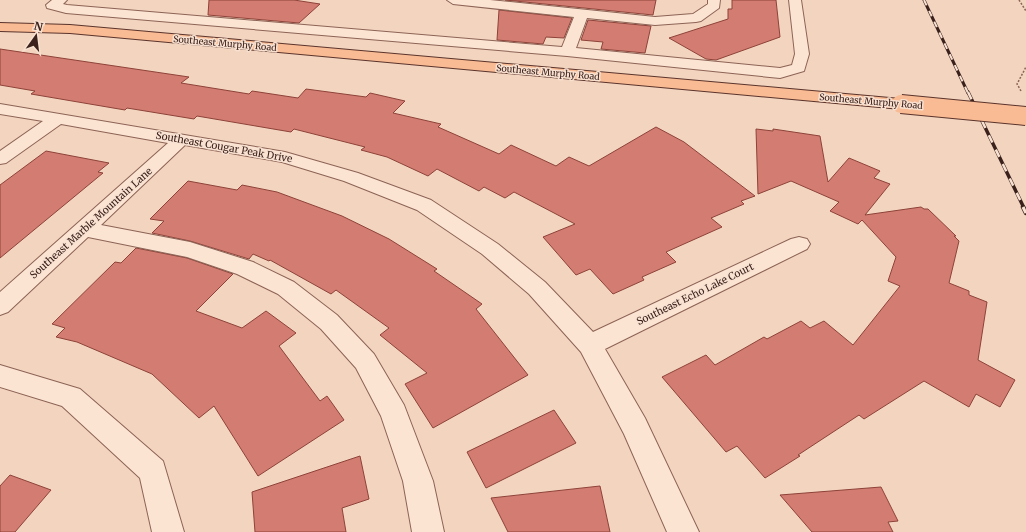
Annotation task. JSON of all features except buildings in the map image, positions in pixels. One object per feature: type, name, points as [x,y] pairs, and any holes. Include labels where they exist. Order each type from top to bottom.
[{"type":"main road","name":"Southeast Murphy Road","points":[[0,17],[15,18],[70,28]]},
{"type":"main road","name":"Southeast Murphy Road","points":[[0,27],[70,28],[1026,116]]},
{"type":"street","points":[[61,0],[52,5],[66,9],[567,52],[780,73],[799,68],[802,54],[795,0]]},
{"type":"street","points":[[453,0],[655,21],[696,18],[714,5],[714,0]]},
{"type":"street","points":[[567,52],[582,13]]},
{"type":"street","name":"Southeast Cougar Peak Drive","points":[[0,109],[285,157],[351,177],[424,206],[490,250],[537,288],[590,345],[635,427],[683,532]]},
{"type":"street","points":[[0,159],[57,118]]},
{"type":"street","name":"Southeast Marble Mountain Lane","points":[[0,306],[182,139]]},
{"type":"street","points":[[84,229],[190,250],[245,268],[286,288],[329,322],[366,361],[394,413],[418,481],[428,532]]},
{"type":"street","name":"Southeast Echo Lake Court","points":[[590,345],[799,244]]},
{"type":"street","points":[[0,376],[71,398],[153,471],[168,532]]},
{"type":"path","points":[[1018,0],[1026,11]]},
{"type":"path","points":[[1017,84],[1026,67]]},
{"type":"railway","points":[[924,0],[968,93]]},
{"type":"railway","points":[[968,92],[1024,208]]},
{"type":"railway","points":[[1023,207],[1026,213]]}]
